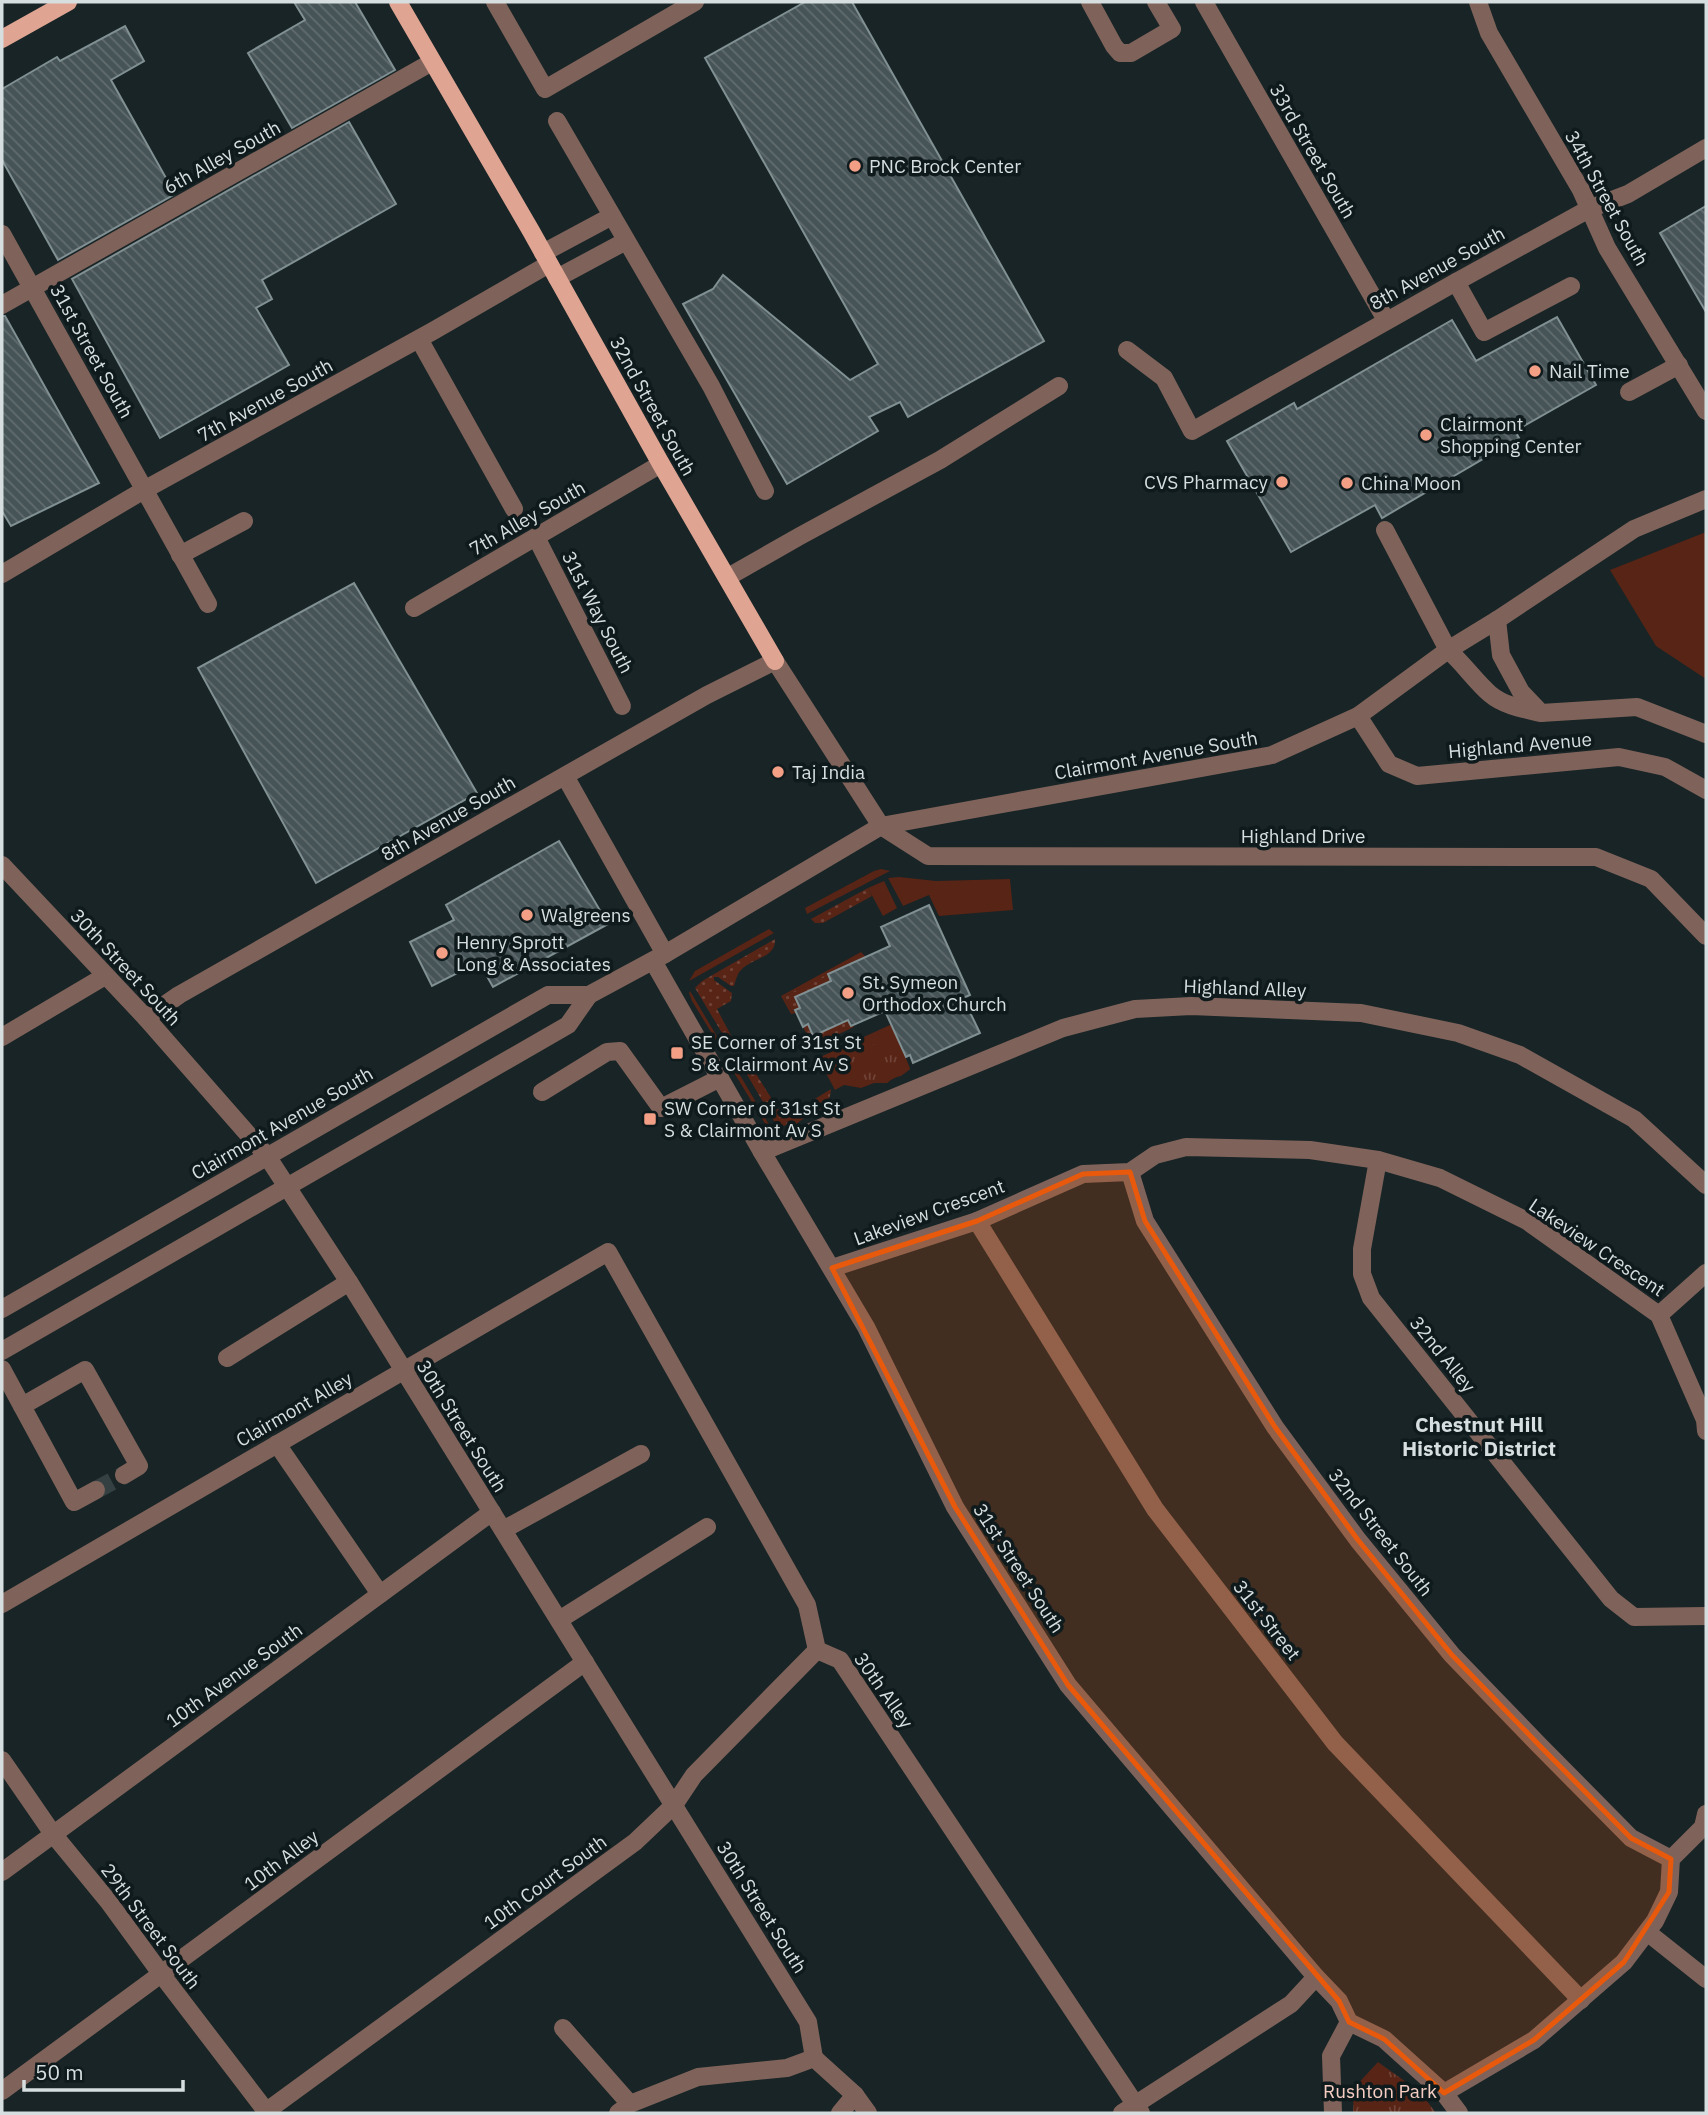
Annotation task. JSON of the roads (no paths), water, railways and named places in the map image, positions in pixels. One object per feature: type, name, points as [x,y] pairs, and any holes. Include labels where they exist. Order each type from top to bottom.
[{"type":"main road","points":[[2,39],[68,2]]},
{"type":"main road","name":"32nd Street South","points":[[398,2],[775,661]]},
{"type":"street","points":[[495,2],[545,89],[695,2]]},
{"type":"street","points":[[1090,2],[1114,46],[1120,52],[1131,53],[1172,29],[1156,2]]},
{"type":"street","name":"33rd Street South","points":[[1204,2],[1386,320]]},
{"type":"street","name":"34th Street South","points":[[1480,2],[1489,33],[1581,190],[1608,248],[1706,411]]},
{"type":"street","name":"6th Alley South","points":[[2,305],[432,62]]},
{"type":"street","points":[[557,121],[711,386],[765,491]]},
{"type":"street","name":"8th Avenue South","points":[[1127,349],[1164,378],[1192,431],[1386,320],[1589,209],[1628,194],[1706,148]]},
{"type":"street","points":[[550,265],[611,216]]},
{"type":"street","name":"31st Street South","points":[[2,234],[208,604]]},
{"type":"street","points":[[550,265],[626,241]]},
{"type":"street","name":"7th Avenue South","points":[[2,574],[144,490],[550,265]]},
{"type":"street","points":[[1456,282],[1484,332],[1571,286]]},
{"type":"street","points":[[419,339],[514,509]]},
{"type":"street","points":[[1629,393],[1679,365]]},
{"type":"street","points":[[728,578],[940,460],[1059,386]]},
{"type":"street","name":"7th Alley South","points":[[414,608],[661,464]]},
{"type":"street","name":"Clairmont Avenue South","points":[[2,1351],[286,1185],[568,1025],[589,995],[659,958],[881,826],[1272,755],[1358,716],[1448,650],[1634,529],[1706,499]]},
{"type":"street","points":[[180,555],[244,521]]},
{"type":"street","name":"Highland Avenue","points":[[1385,530],[1448,650],[1491,695],[1511,706],[1541,713],[1637,707],[1706,734]]},
{"type":"street","name":"31st Way South","points":[[536,537],[622,706]]},
{"type":"street","name":"Highland Avenue","points":[[1497,620],[1501,655],[1521,692],[1541,713]]},
{"type":"street","name":"8th Avenue South","points":[[146,1018],[179,995],[707,695],[775,661]]},
{"type":"street","name":"32nd Street South","points":[[775,661],[881,826]]},
{"type":"street","name":"Highland Avenue","points":[[1358,716],[1389,764],[1417,776],[1619,757],[1665,767],[1706,790]]},
{"type":"street","name":"31st Street South","points":[[565,776],[720,1078],[866,1327],[955,1507],[1068,1685],[1339,2001],[1349,2022]]},
{"type":"street","name":"Highland Drive","points":[[881,826],[929,856],[1596,857],[1651,879],[1706,936]]},
{"type":"street","name":"30th Street South","points":[[2,865],[146,1018],[267,1156],[404,1370],[808,2022],[814,2058]]},
{"type":"street","points":[[2,1037],[105,975]]},
{"type":"street","name":"Clairmont Avenue South","points":[[2,1309],[548,995],[589,995]]},
{"type":"street","name":"Highland Alley","points":[[762,1152],[1063,1028],[1135,1009],[1191,1006],[1361,1013],[1458,1033],[1520,1055],[1634,1119],[1706,1185]]},
{"type":"street","points":[[542,1092],[607,1052],[620,1051],[661,1108],[720,1078]]},
{"type":"street","name":"Lakeview Crescent","points":[[832,1268],[976,1221],[1083,1174],[1130,1172],[1155,1155],[1186,1147],[1310,1150],[1378,1160],[1440,1178],[1527,1221],[1659,1315],[1705,1420],[1706,1431]]},
{"type":"street","name":"32nd Alley","points":[[1378,1160],[1362,1249],[1362,1274],[1371,1298],[1611,1599],[1634,1617],[1706,1616]]},
{"type":"street","name":"32nd Street South","points":[[1130,1172],[1145,1221],[1275,1427],[1358,1539],[1452,1655],[1540,1746],[1631,1838],[1671,1859]]},
{"type":"street","name":"31st Street","points":[[976,1221],[1155,1509],[1335,1743],[1581,2000]]},
{"type":"street","name":"Clairmont Alley","points":[[2,1604],[608,1252],[807,1605],[817,1650]]},
{"type":"street","points":[[1659,1315],[1706,1273]]},
{"type":"street","points":[[227,1358],[349,1282]]},
{"type":"street","points":[[2,1369],[74,1502],[96,1490]]},
{"type":"street","points":[[22,1406],[85,1370],[139,1466],[124,1475]]},
{"type":"street","points":[[277,1444],[380,1594]]},
{"type":"street","points":[[503,1530],[641,1454]]},
{"type":"street","name":"10th Avenue South","points":[[2,1872],[492,1512]]},
{"type":"street","points":[[559,1620],[706,1527]]},
{"type":"street","name":"10th Court South","points":[[266,2112],[635,1842],[674,1805],[694,1775],[817,1650]]},
{"type":"street","name":"30th Alley","points":[[817,1650],[840,1660],[1133,2110],[1291,2004],[1316,1977]]},
{"type":"street","name":"10th Alley","points":[[2,2091],[585,1662]]},
{"type":"street","name":"29th Street South","points":[[2,1760],[53,1834],[108,1901],[266,2112]]},
{"type":"street","points":[[1444,2093],[1534,2040],[1624,1962],[1655,1921],[1669,1892],[1671,1859],[1703,1827],[1706,1814]]},
{"type":"street","points":[[1647,1932],[1706,1979]]},
{"type":"street","points":[[1333,2113],[1331,2056],[1349,2022],[1384,2039],[1444,2093],[1459,2113]]},
{"type":"street","points":[[563,2028],[624,2109],[698,2077],[787,2068],[814,2058],[855,2095],[868,2113]]},
{"type":"street","points":[[840,2113],[855,2095]]},
{"type":"tunnel","points":[[96,1490],[124,1475]]},
{"type":"place","name":"PNC Brock Center","points":[[855,166]]},
{"type":"place","name":"Nail Time","points":[[1535,371]]},
{"type":"place","name":"Clairmont Shopping Center","points":[[1426,435]]},
{"type":"place","name":"CVS Pharmacy","points":[[1282,482]]},
{"type":"place","name":"China Moon","points":[[1347,483]]},
{"type":"place","name":"Taj India","points":[[778,772]]},
{"type":"place","name":"Walgreens","points":[[527,915]]},
{"type":"place","name":"Henry Sprott Long & Associates","points":[[442,953]]},
{"type":"place","name":"St. Symeon Orthodox Church","points":[[848,993]]},
{"type":"place","name":"SE Corner of 31st St S & Clairmont Av S","points":[[677,1053]]},
{"type":"place","name":"SW Corner of 31st St S & Clairmont Av S","points":[[650,1119]]},
{"type":"district","name":"Chestnut Hill Historic District","points":[[1479,1436]]},
{"type":"park label","name":"Rushton Park","points":[[1380,2091]]}]
